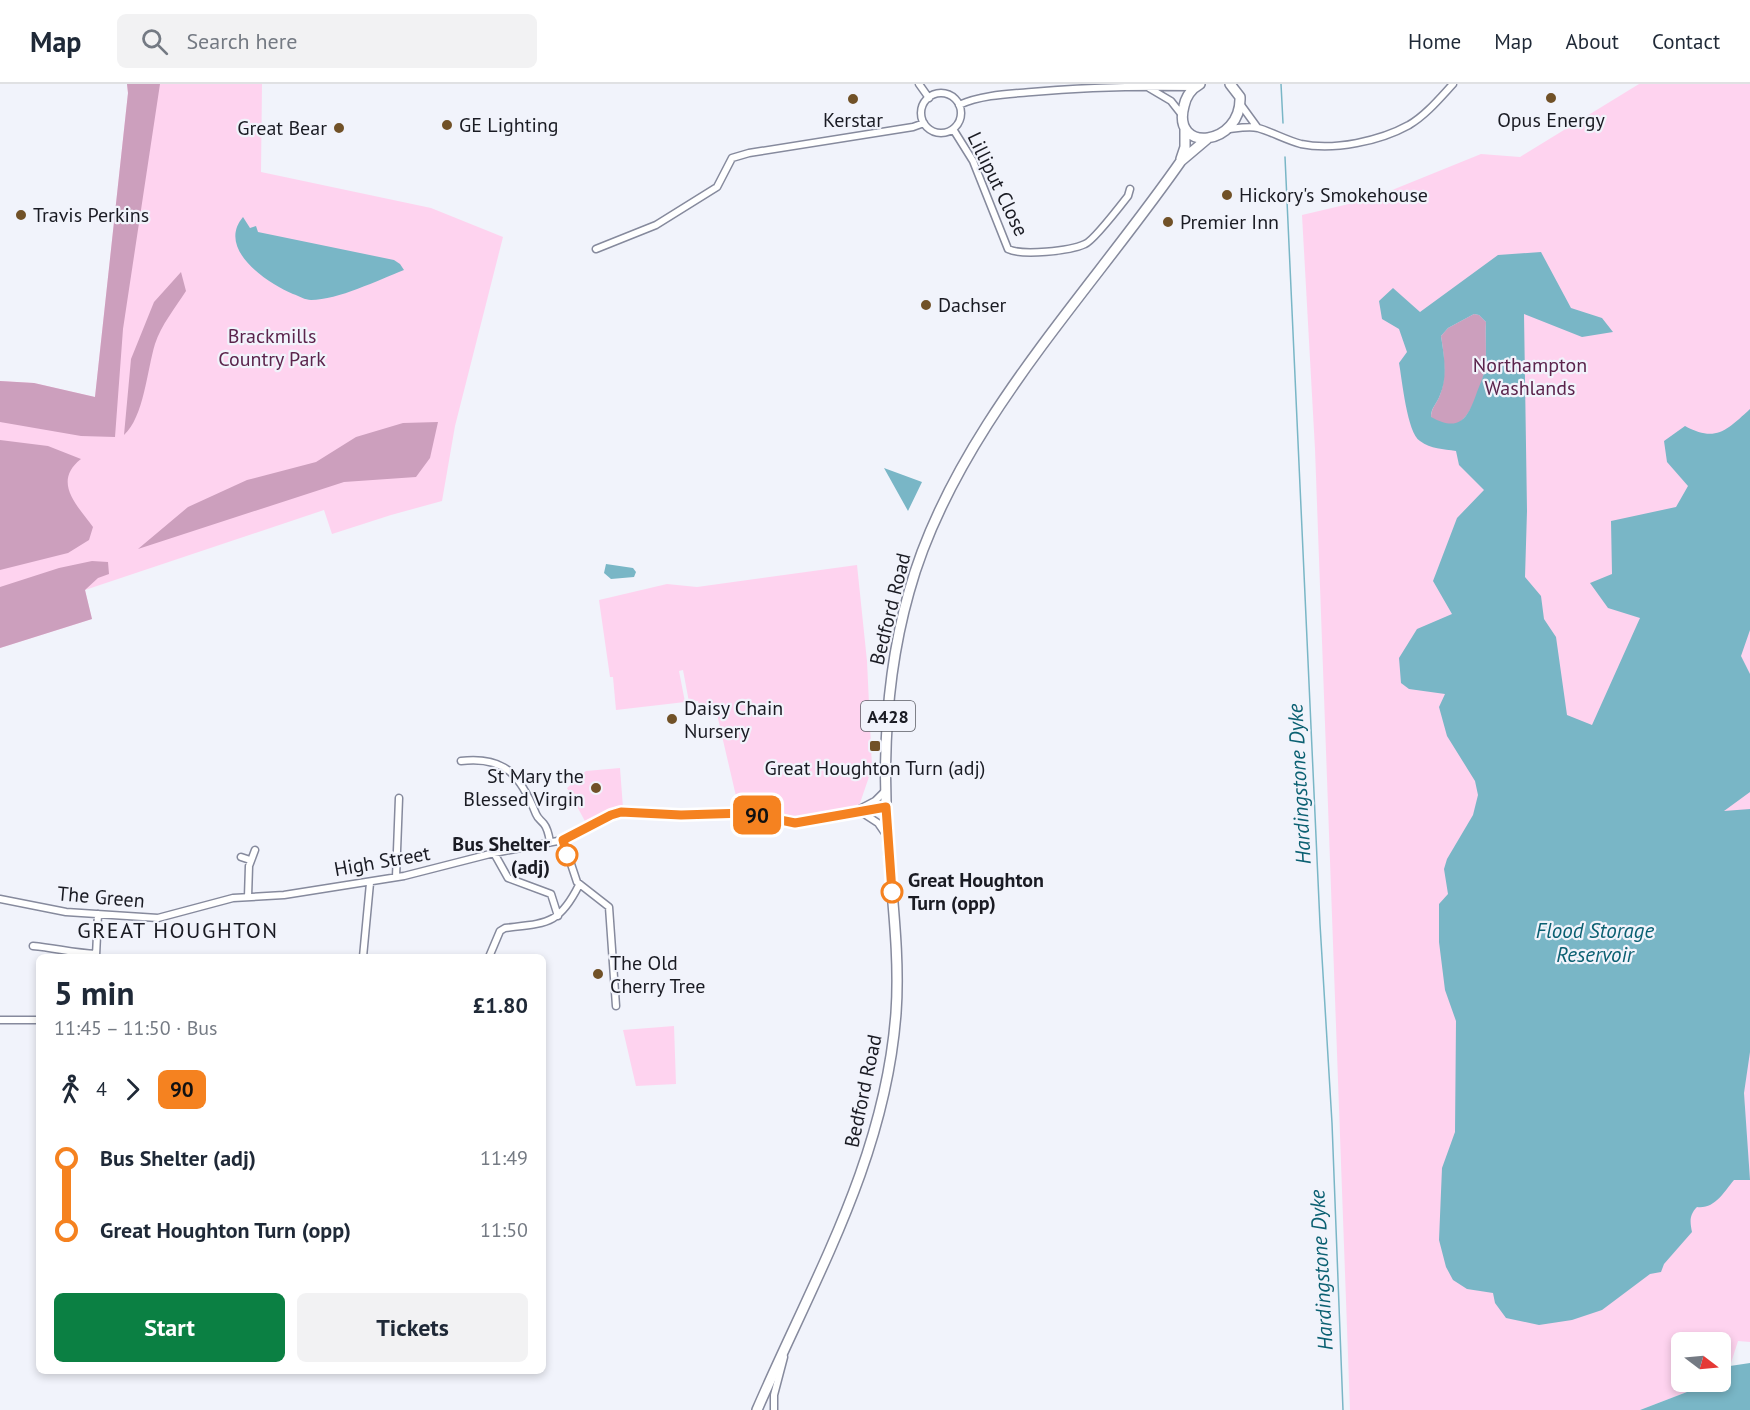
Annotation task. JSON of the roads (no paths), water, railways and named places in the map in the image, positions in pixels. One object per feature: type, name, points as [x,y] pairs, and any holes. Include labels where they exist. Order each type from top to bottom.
[{"type":"highway","points":[[1230,84],[1240,88],[1241,105],[1230,129]]},
{"type":"highway","points":[[1182,115],[1186,99],[1197,85]]},
{"type":"highway","name":"Bedford Road","points":[[1181,161],[1185,147],[1182,115]]},
{"type":"highway","points":[[1185,129],[1194,137],[1207,139]]},
{"type":"highway","name":"Bedford Road","points":[[790,1333],[840,1232],[857,1189],[874,1134],[886,1083],[897,1011],[886,807],[890,693],[897,641],[909,590],[935,521],[978,437],[1000,405],[1181,161],[1207,139],[1230,129]]},
{"type":"highway","name":"A428","points":[[757,1410],[790,1333]]},
{"type":"street","points":[[920,84],[929,98]]},
{"type":"street","points":[[1230,129],[1257,128],[1284,139],[1311,145],[1353,142],[1386,135],[1410,124],[1434,105],[1453,84]]},
{"type":"street","points":[[959,105],[977,99],[1018,93],[1097,87],[1197,85]]},
{"type":"street","points":[[1146,87],[1171,101],[1182,115]]},
{"type":"street","points":[[940,93],[946,94],[959,105],[960,117],[953,129],[938,133],[924,123],[921,112],[929,98],[940,93]]},
{"type":"street","points":[[1241,105],[1257,128]]},
{"type":"street","points":[[596,249],[656,225],[717,187],[732,158],[749,153],[913,127],[924,123]]},
{"type":"street","name":"Lilliput Close","points":[[953,129],[973,161],[1008,249],[1015,252],[1047,251],[1087,244],[1128,196],[1130,189]]},
{"type":"street","points":[[461,761],[489,760],[506,768],[519,779],[537,817],[545,825],[550,842]]},
{"type":"street","points":[[886,790],[875,801],[858,810],[878,823],[888,836]]},
{"type":"street","points":[[396,878],[399,798]]},
{"type":"street","name":"High Street","points":[[233,898],[284,895],[396,878],[494,853],[563,840],[621,812],[681,815],[746,813],[795,823],[824,820],[858,810],[886,807]]},
{"type":"street","points":[[563,840],[573,877],[579,885],[609,907],[616,1006]]},
{"type":"street","points":[[248,897],[250,860],[255,850]]},
{"type":"street","points":[[494,853],[508,878],[548,892],[553,897],[558,916]]},
{"type":"street","points":[[241,857],[250,860]]},
{"type":"street","points":[[363,954],[370,883]]},
{"type":"street","points":[[490,954],[500,931],[505,928],[550,921],[558,916],[579,885]]},
{"type":"street","name":"The Green","points":[[0,899],[66,912],[158,918],[233,898]]},
{"type":"street","points":[[96,954],[99,914]]},
{"type":"street","points":[[33,946],[60,949],[74,954]]},
{"type":"street","points":[[0,1020],[36,1020]]},
{"type":"street","name":"Bedford Road","points":[[774,1410],[774,1395],[790,1333]]},
{"type":"water","points":[[243,217],[250,228],[256,226],[258,232],[394,260],[404,270],[333,297],[304,299],[270,282],[240,253],[236,241],[236,229]]},
{"type":"water","name":"Flood Storage Reservoir","points":[[1541,252],[1571,308],[1602,318],[1613,332],[1582,337],[1524,314],[1527,511],[1525,577],[1541,596],[1544,619],[1556,637],[1567,715],[1592,725],[1640,618],[1608,608],[1590,583],[1612,574],[1611,521],[1676,507],[1688,486],[1667,462],[1664,441],[1685,426],[1705,433],[1720,432],[1750,409],[1750,630],[1741,656],[1750,674],[1750,792],[1724,811],[1750,809],[1750,1052],[1744,1093],[1750,1180],[1734,1180],[1714,1203],[1697,1207],[1691,1219],[1692,1232],[1664,1264],[1661,1272],[1650,1274],[1602,1310],[1572,1320],[1539,1325],[1506,1318],[1495,1303],[1493,1293],[1467,1289],[1453,1280],[1446,1267],[1439,1240],[1442,1168],[1455,1132],[1456,1021],[1445,990],[1439,942],[1439,904],[1448,894],[1444,869],[1447,859],[1473,815],[1478,795],[1475,781],[1447,736],[1439,707],[1445,694],[1409,689],[1401,683],[1399,658],[1417,629],[1452,614],[1433,581],[1457,518],[1484,490],[1459,465],[1456,451],[1428,446],[1415,436],[1408,417],[1399,363],[1407,352],[1399,329],[1382,319],[1379,301],[1393,288],[1420,312],[1498,255]],"holes":[[[1474,314],[1479,315],[1486,322],[1486,360],[1482,379],[1466,416],[1456,423],[1441,422],[1431,417],[1444,381],[1445,366],[1441,336],[1448,328]]]},
{"type":"water","points":[[884,468],[922,482],[908,511]]},
{"type":"water","points":[[606,564],[633,568],[636,572],[634,577],[611,579],[604,573]]},
{"type":"water","points":[[1750,1363],[1750,1410],[1640,1410],[1687,1392],[1731,1392],[1731,1366]]},
{"type":"waterway","name":"Hardingstone Dyke","points":[[1281,84],[1283,123]]},
{"type":"waterway","name":"Hardingstone Dyke","points":[[1285,157],[1320,924],[1332,1123],[1343,1410]]},
{"type":"place","name":"Opus Energy","points":[[1551,98]]},
{"type":"place","name":"Kerstar","points":[[853,99]]},
{"type":"place","name":"GE Lighting","points":[[447,125]]},
{"type":"place","name":"Great Bear","points":[[339,128]]},
{"type":"place","name":"Hickory's Smokehouse","points":[[1227,195]]},
{"type":"place","name":"Travis Perkins","points":[[21,215]]},
{"type":"place","name":"Premier Inn","points":[[1168,222]]},
{"type":"place","name":"Dachser","points":[[926,305]]},
{"type":"place","name":"Daisy Chain Nursery","points":[[672,719]]},
{"type":"place","name":"Great Houghton Turn (adj)","points":[[875,746]]},
{"type":"place","name":"St Mary the Blessed Virgin","points":[[596,788]]},
{"type":"place","name":"Bus Shelter (adj)","points":[[567,855]]},
{"type":"place","name":"Great Houghton Turn (opp)","points":[[892,892]]},
{"type":"place","name":"The Old Cherry Tree","points":[[598,974]]},
{"type":"district","name":"GREAT HOUGHTON","points":[[178,930]]},
{"type":"park label","name":"Brackmills Country Park","points":[[272,348]]},
{"type":"park label","name":"Northampton Washlands","points":[[1530,376]]}]
